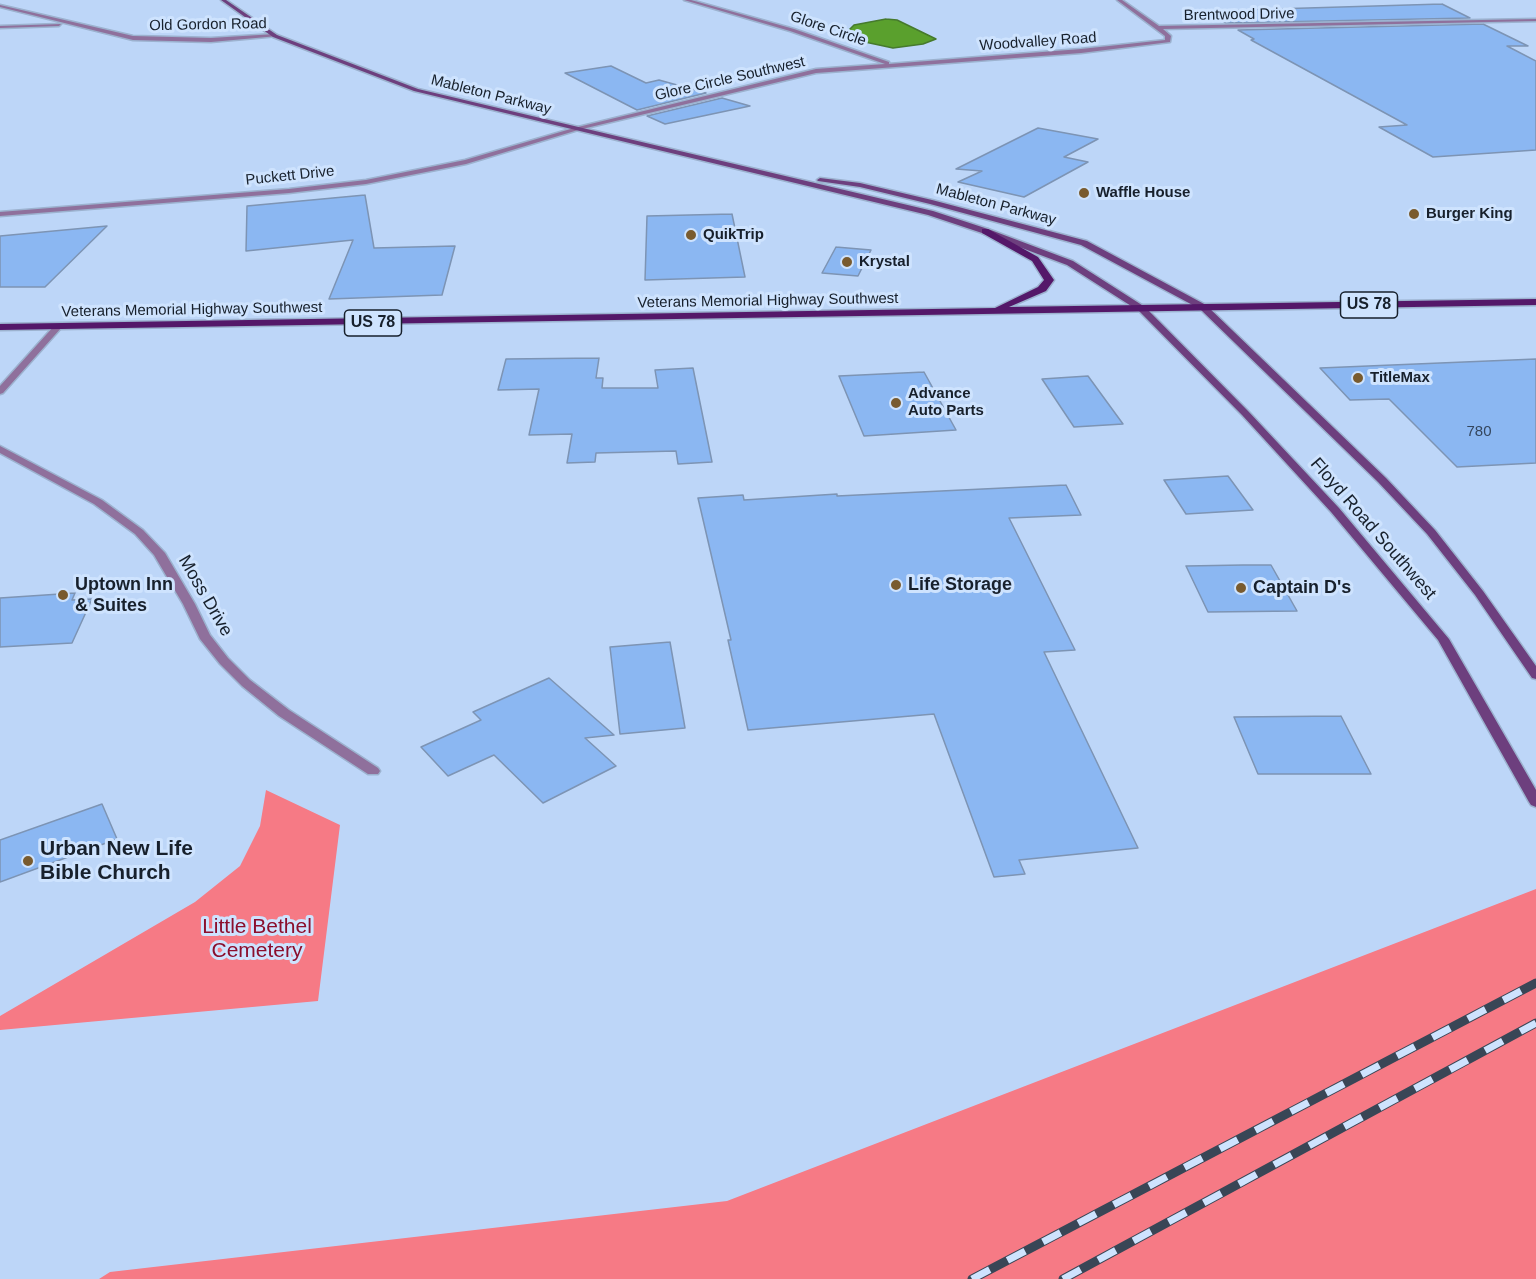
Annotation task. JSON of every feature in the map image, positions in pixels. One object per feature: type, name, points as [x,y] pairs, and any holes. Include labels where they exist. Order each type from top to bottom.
[{"type":"main road","name":"Mableton Parkway","points":[[224,0],[275,36],[416,90],[768,172],[930,213],[1070,263],[1143,309]]},
{"type":"main road","name":"Mableton Parkway","points":[[768,172],[869,187],[1084,243],[1203,307]]},
{"type":"main road","points":[[985,231],[1035,260],[1049,280],[1042,289],[990,312]]},
{"type":"main road","name":"Veterans Memorial Highway Southwest","points":[[0,327],[1536,302]]},
{"type":"main road","name":"Floyd Road Southwest","points":[[1203,307],[1382,480],[1431,532],[1479,593],[1536,675]]},
{"type":"main road","name":"Floyd Road Southwest","points":[[1143,309],[1302,473],[1443,639],[1471,684],[1536,802]]},
{"type":"street","name":"Glore Circle","points":[[686,0],[792,30],[891,64]]},
{"type":"street","points":[[1119,0],[1158,28]]},
{"type":"street","name":"Old Gordon Road","points":[[0,6],[133,38],[162,41],[275,36]]},
{"type":"street","name":"Brentwood Drive","points":[[1158,28],[1536,20]]},
{"type":"street","points":[[0,27],[74,24]]},
{"type":"street","name":"Woodvalley Road","points":[[891,64],[1081,51],[1168,41],[1168,36],[1158,28]]},
{"type":"street","name":"Glore Circle Southwest","points":[[576,129],[816,71],[891,64]]},
{"type":"street","name":"Puckett Drive","points":[[0,214],[289,191],[366,182],[466,162],[576,129]]},
{"type":"street","points":[[0,391],[58,327]]},
{"type":"street","name":"Moss Drive","points":[[0,449],[98,502],[139,532],[159,553],[189,604],[204,636],[224,661],[246,683],[284,713],[374,771]]},
{"type":"green space","name":"Little Bethel Cemetery","points":[[266,790],[340,825],[318,1001],[0,1030],[0,1016],[195,902],[240,866],[260,826]]},
{"type":"green space","points":[[1536,889],[1536,1279],[99,1279],[110,1272],[727,1201]]},
{"type":"shaded area","points":[[886,19],[897,20],[936,39],[923,44],[893,48],[865,42],[852,35],[849,30],[854,25]]},
{"type":"building","points":[[1442,4],[1470,18],[1226,23],[1206,11]]},
{"type":"building","points":[[1483,24],[1528,46],[1507,46],[1536,61],[1536,150],[1433,157],[1379,127],[1407,125],[1251,40],[1254,39],[1238,30]]},
{"type":"building","points":[[611,66],[646,83],[659,80],[706,93],[637,110],[565,73]]},
{"type":"building","points":[[722,98],[750,106],[665,124],[647,116]]},
{"type":"building","points":[[1038,128],[1098,139],[1064,157],[1088,162],[1024,197],[958,182],[982,171],[956,169]]},
{"type":"building","points":[[365,195],[374,248],[455,246],[442,295],[329,299],[353,240],[246,251],[247,206]]},
{"type":"building","points":[[732,214],[745,277],[645,280],[647,216]]},
{"type":"building","points":[[107,226],[45,287],[0,287],[0,236]]},
{"type":"building","name":"Krystal","points":[[836,247],[871,250],[858,276],[822,273]]},
{"type":"building","points":[[599,358],[596,378],[603,378],[602,388],[658,388],[655,370],[693,368],[712,462],[678,464],[676,451],[596,453],[595,462],[567,463],[572,434],[529,435],[539,389],[498,390],[506,359]]},
{"type":"building","points":[[1536,359],[1536,463],[1457,467],[1389,399],[1350,400],[1320,368]]},
{"type":"building","name":"Advance Auto Parts","points":[[924,372],[956,430],[864,436],[839,376]]},
{"type":"building","points":[[1088,376],[1123,424],[1074,427],[1042,379]]},
{"type":"building","points":[[1228,476],[1253,510],[1186,514],[1164,480]]},
{"type":"building","points":[[1066,485],[1081,515],[1009,518],[1075,650],[1044,652],[1138,848],[1019,860],[1025,874],[994,877],[934,714],[748,730],[728,640],[731,640],[698,498],[743,495],[744,500]]},
{"type":"building","name":"Captain D's","points":[[1271,565],[1297,611],[1208,612],[1186,566]]},
{"type":"building","points":[[75,593],[72,600],[92,599],[72,643],[0,647],[0,598]]},
{"type":"building","points":[[670,642],[685,728],[620,734],[610,647]]},
{"type":"building","points":[[549,678],[614,735],[585,738],[616,766],[543,803],[494,755],[448,776],[421,747],[481,720],[473,712]]},
{"type":"building","points":[[1341,716],[1371,774],[1258,774],[1234,717]]},
{"type":"building","name":"Urban New Life Bible Church","points":[[102,804],[117,839],[0,882],[0,840]]},
{"type":"railway","points":[[972,1279],[1536,983]]},
{"type":"railway","points":[[1063,1279],[1536,1023]]},
{"type":"place","name":"Waffle House","points":[[1084,193]]},
{"type":"place","name":"Burger King","points":[[1414,214]]},
{"type":"place","name":"QuikTrip","points":[[691,235]]},
{"type":"place","name":"Krystal","points":[[847,262]]},
{"type":"place","name":"TitleMax","points":[[1358,378]]},
{"type":"place","name":"Advance Auto Parts","points":[[896,403]]},
{"type":"place","name":"Life Storage","points":[[896,585]]},
{"type":"place","name":"Captain D's","points":[[1241,588]]},
{"type":"place","name":"Uptown Inn & Suites","points":[[63,595]]},
{"type":"place","name":"Urban New Life Bible Church","points":[[28,861]]}]
